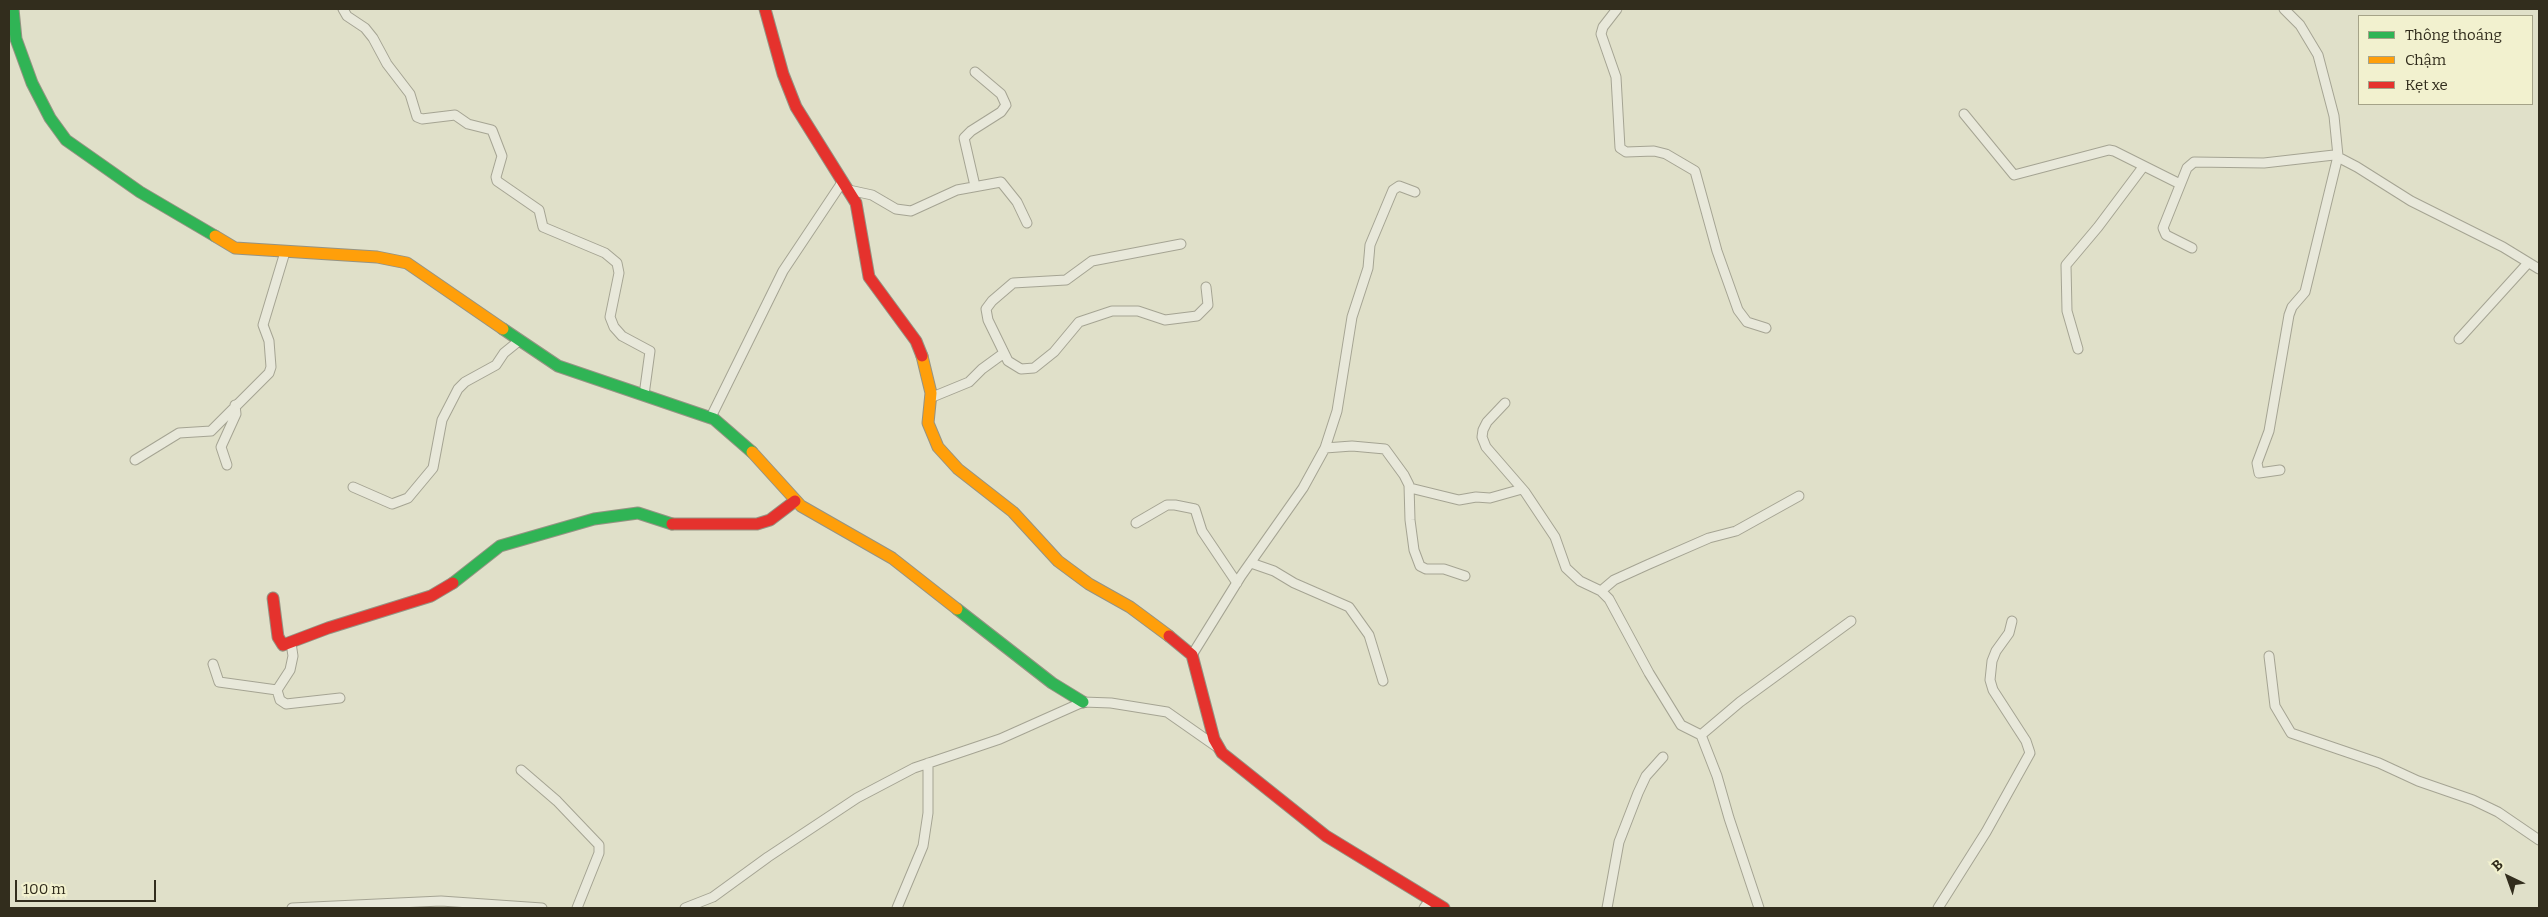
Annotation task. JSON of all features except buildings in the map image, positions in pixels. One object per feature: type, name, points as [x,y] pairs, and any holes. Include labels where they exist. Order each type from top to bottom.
[{"type":"street","points":[[13,9],[12,41],[43,106],[62,135],[76,148],[140,192],[229,246],[242,249],[377,257],[407,263],[564,369],[710,417],[730,430],[760,459],[795,501],[892,558],[1052,683],[1083,702]]},
{"type":"street","points":[[342,9],[347,16],[365,28],[373,38],[387,64],[410,94],[417,117],[455,115],[468,124],[492,130],[502,156],[496,177],[497,181],[539,210],[543,227],[605,254],[617,263],[619,272],[610,317],[614,327],[622,336],[650,351],[644,395]]},
{"type":"street","points":[[766,9],[793,101],[856,203],[869,277],[916,341],[924,360],[930,383],[927,414],[932,436],[945,456],[958,469],[1013,512],[1052,556],[1067,569],[1130,607],[1159,627],[1192,655],[1218,748]]},
{"type":"street","points":[[1617,9],[1603,27],[1601,34],[1616,77],[1620,148],[1626,152],[1654,151],[1666,154],[1695,171],[1720,258],[1738,310],[1747,322],[1766,328]]},
{"type":"street","points":[[2280,470],[2259,473],[2257,463],[2269,431],[2289,315],[2292,307],[2305,292],[2338,156],[2334,116],[2318,55],[2300,25],[2284,9]]},
{"type":"street","points":[[975,72],[1000,94],[1006,105],[1001,112],[970,131],[964,138],[975,186]]},
{"type":"street","points":[[1964,114],[2014,175],[2109,150],[2180,184]]},
{"type":"street","points":[[2192,248],[2164,232],[2187,168],[2198,161],[2264,163],[2338,156],[2412,201],[2539,269]]},
{"type":"street","points":[[2078,349],[2067,311],[2066,265],[2098,227],[2143,167]]},
{"type":"street","points":[[846,185],[872,195],[896,210],[904,211],[917,210],[957,190],[1001,182],[1017,202],[1027,223]]},
{"type":"street","points":[[710,417],[783,271],[846,185]]},
{"type":"street","points":[[1192,655],[1237,583],[1303,488],[1325,448],[1337,411],[1352,317],[1368,268],[1370,245],[1393,190],[1399,186],[1415,192]]},
{"type":"street","points":[[1180,244],[1092,261],[1071,279],[1013,283],[992,300],[986,309],[988,320],[1004,353],[1012,365],[1021,369],[1034,368],[1054,352],[1079,322],[1112,311],[1138,311],[1165,320],[1197,316],[1208,305],[1206,286]]},
{"type":"street","points":[[135,460],[179,433],[196,430],[209,432],[271,370],[269,341],[263,325],[284,252]]},
{"type":"street","points":[[2459,339],[2528,263]]},
{"type":"street","points":[[353,487],[392,504],[408,498],[432,468],[442,420],[458,389],[465,382],[496,364],[504,353],[520,340]]},
{"type":"street","points":[[930,398],[969,382],[982,369],[1004,353]]},
{"type":"street","points":[[1505,403],[1487,422],[1482,437],[1486,447],[1522,489],[1556,537],[1566,568],[1585,585],[1601,591],[1610,599],[1677,719],[1685,728],[1701,735],[1717,776],[1759,908]]},
{"type":"street","points":[[226,465],[220,447],[234,420],[235,406]]},
{"type":"street","points":[[1325,448],[1382,448],[1388,452],[1404,475],[1410,488],[1412,542],[1420,566],[1426,569],[1444,569],[1465,576]]},
{"type":"street","points":[[1410,488],[1459,500],[1476,497],[1490,498],[1522,489]]},
{"type":"street","points":[[1601,591],[1614,580],[1647,565],[1709,538],[1736,531],[1799,496]]},
{"type":"street","points":[[273,598],[280,644],[291,643],[328,628],[432,596],[449,586],[500,546],[594,519],[625,513],[638,513],[672,524],[757,524],[770,520],[795,501]]},
{"type":"street","points":[[1136,523],[1167,505],[1175,504],[1195,509],[1202,531],[1237,583]]},
{"type":"street","points":[[1251,563],[1274,571],[1294,583],[1349,608],[1369,635],[1383,681]]},
{"type":"street","points":[[1701,735],[1740,702],[1851,621]]},
{"type":"street","points":[[1938,908],[1986,832],[2030,754],[2026,741],[1993,690],[1990,680],[1992,661],[1996,651],[2009,633],[2012,621]]},
{"type":"street","points":[[277,690],[290,670],[293,656],[291,643]]},
{"type":"street","points":[[2269,656],[2275,706],[2291,733],[2379,763],[2418,782],[2473,800],[2498,812],[2539,840]]},
{"type":"street","points":[[213,664],[219,682],[277,690]]},
{"type":"street","points":[[277,690],[284,704],[340,698]]},
{"type":"street","points":[[685,908],[710,904],[857,798],[928,763],[1000,739],[1083,702],[1111,703],[1167,712],[1218,748],[1242,771],[1326,836],[1426,904],[1444,908]]},
{"type":"street","points":[[1606,908],[1619,842],[1646,776],[1663,757]]},
{"type":"street","points":[[897,908],[923,846],[928,813],[928,763]]},
{"type":"street","points":[[521,770],[557,801],[599,845],[599,853],[577,908]]},
{"type":"street","points":[[292,908],[441,901],[542,908]]},
{"type":"traffic: fast","points":[[13,9],[16,39],[32,83],[50,118],[66,140],[140,192],[215,236]]},
{"type":"traffic: fast","points":[[503,329],[558,366],[714,419],[752,452]]},
{"type":"traffic: fast","points":[[453,583],[500,546],[594,519],[638,513],[672,524]]},
{"type":"traffic: fast","points":[[957,609],[1052,683],[1083,702]]},
{"type":"traffic: slow","points":[[215,236],[235,248],[377,257],[407,263],[503,329]]},
{"type":"traffic: slow","points":[[922,356],[931,393],[928,423],[938,447],[958,469],[1013,512],[1058,561],[1089,584],[1130,607],[1169,636]]},
{"type":"traffic: slow","points":[[752,452],[801,506],[892,558],[957,609]]},
{"type":"traffic: jam","points":[[765,9],[783,74],[796,107],[856,203],[869,277],[916,341],[922,356]]},
{"type":"traffic: jam","points":[[672,524],[757,524],[770,520],[795,501]]},
{"type":"traffic: jam","points":[[273,598],[278,637],[283,645],[328,628],[431,596],[453,583]]},
{"type":"traffic: jam","points":[[1169,636],[1192,655],[1214,739],[1222,753],[1326,836],[1444,908]]}]
